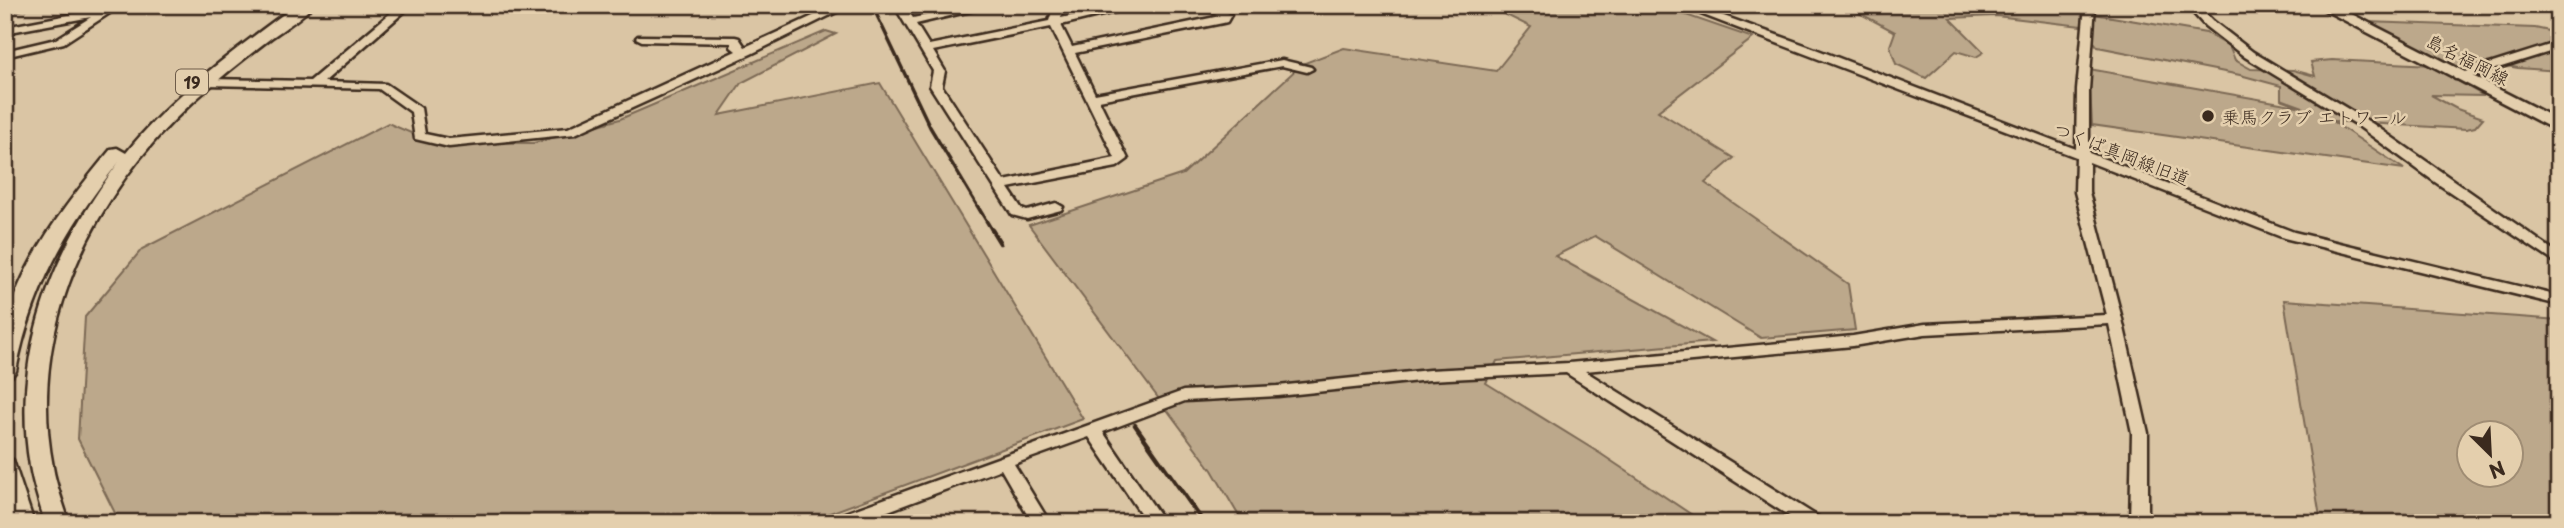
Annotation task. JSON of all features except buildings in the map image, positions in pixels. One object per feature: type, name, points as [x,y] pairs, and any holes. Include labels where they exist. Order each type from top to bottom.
[{"type":"main road","name":"19","points":[[57,523],[36,469],[28,428],[27,388],[32,350],[58,270],[106,177],[134,135],[193,81],[290,5]]},
{"type":"main road","name":"19","points":[[5,371],[7,356],[37,274],[51,246],[86,191],[125,164],[172,113],[207,82],[306,5]]},
{"type":"main road","name":"島名福岡線","points":[[2322,5],[2559,127]]},
{"type":"main road","points":[[5,466],[22,523]]},
{"type":"street","points":[[5,9],[21,5]]},
{"type":"street","points":[[313,85],[407,5]]},
{"type":"street","points":[[207,82],[382,86],[416,111],[419,136],[449,143],[571,131],[846,5]]},
{"type":"street","points":[[899,5],[939,71],[936,86],[1017,212],[1027,215],[1056,207]]},
{"type":"street","points":[[911,22],[991,5]]},
{"type":"street","points":[[1000,186],[1117,163],[1122,159],[1054,22],[1059,5]]},
{"type":"street","points":[[928,49],[1139,5]]},
{"type":"street","points":[[1068,51],[1223,20],[1226,16],[1205,5]]},
{"type":"street","name":"つくば真岡線旧道","points":[[1682,5],[1801,47],[2289,235],[2559,301]]},
{"type":"street","points":[[2090,5],[2082,90],[2082,192],[2115,319],[2140,433],[2139,523]]},
{"type":"street","points":[[2191,5],[2225,39],[2357,119],[2440,178],[2493,211],[2559,261]]},
{"type":"street","points":[[5,30],[113,8]]},
{"type":"street","points":[[5,54],[64,39],[113,8]]},
{"type":"street","points":[[642,38],[734,40],[738,43],[737,47],[747,52]]},
{"type":"street","points":[[2459,76],[2559,45]]},
{"type":"street","points":[[1091,97],[1282,62],[1307,69]]},
{"type":"street","points":[[837,523],[1183,396],[1278,391],[1429,375],[1569,368],[1853,341],[1925,329],[2115,319]]},
{"type":"street","points":[[1569,368],[1814,523]]},
{"type":"street","points":[[1092,428],[1156,523]]},
{"type":"street","points":[[1004,461],[1041,523]]},
{"type":"shaded area","points":[[1486,5],[1657,5],[1753,38],[1658,111],[1734,158],[1705,183],[1848,284],[1855,330],[1761,338],[1595,236],[1555,256],[1712,342],[1497,361],[1486,383],[1601,454],[1704,523],[1243,523],[1212,470],[1029,225],[1183,174],[1302,64],[1344,48],[1496,71],[1531,27]]},
{"type":"shaded area","points":[[1844,5],[1875,5],[1900,10],[1915,5],[2085,5],[2089,13],[2206,33],[2229,46],[2235,60],[2251,69],[2293,70],[2315,76],[2311,62],[2332,60],[2453,66],[2367,22],[2535,28],[2559,33],[2559,71],[2484,62],[2451,77],[2484,96],[2431,95],[2457,109],[2483,118],[2475,127],[2466,129],[2332,121],[2404,169],[2092,125],[2089,69],[2303,107],[2281,99],[2281,86],[2240,75],[2098,47],[2081,26],[1996,16],[1950,18],[1984,52],[1976,57],[1956,51],[1926,78],[1896,64],[1890,46],[1895,32]]},
{"type":"shaded area","points":[[826,31],[836,34],[741,83],[719,115],[880,83],[1083,419],[803,523],[120,523],[78,439],[85,317],[142,249],[388,123],[432,142],[534,143],[620,119]]},
{"type":"shaded area","points":[[2284,300],[2559,320],[2559,523],[2321,523]]},
{"type":"railway","points":[[872,5],[930,127],[993,232]]},
{"type":"railway","points":[[992,230],[1000,243]]},
{"type":"railway","points":[[1135,425],[1204,523]]},
{"type":"place","name":"乗馬クラブ エトワール","points":[[2208,116]]}]
